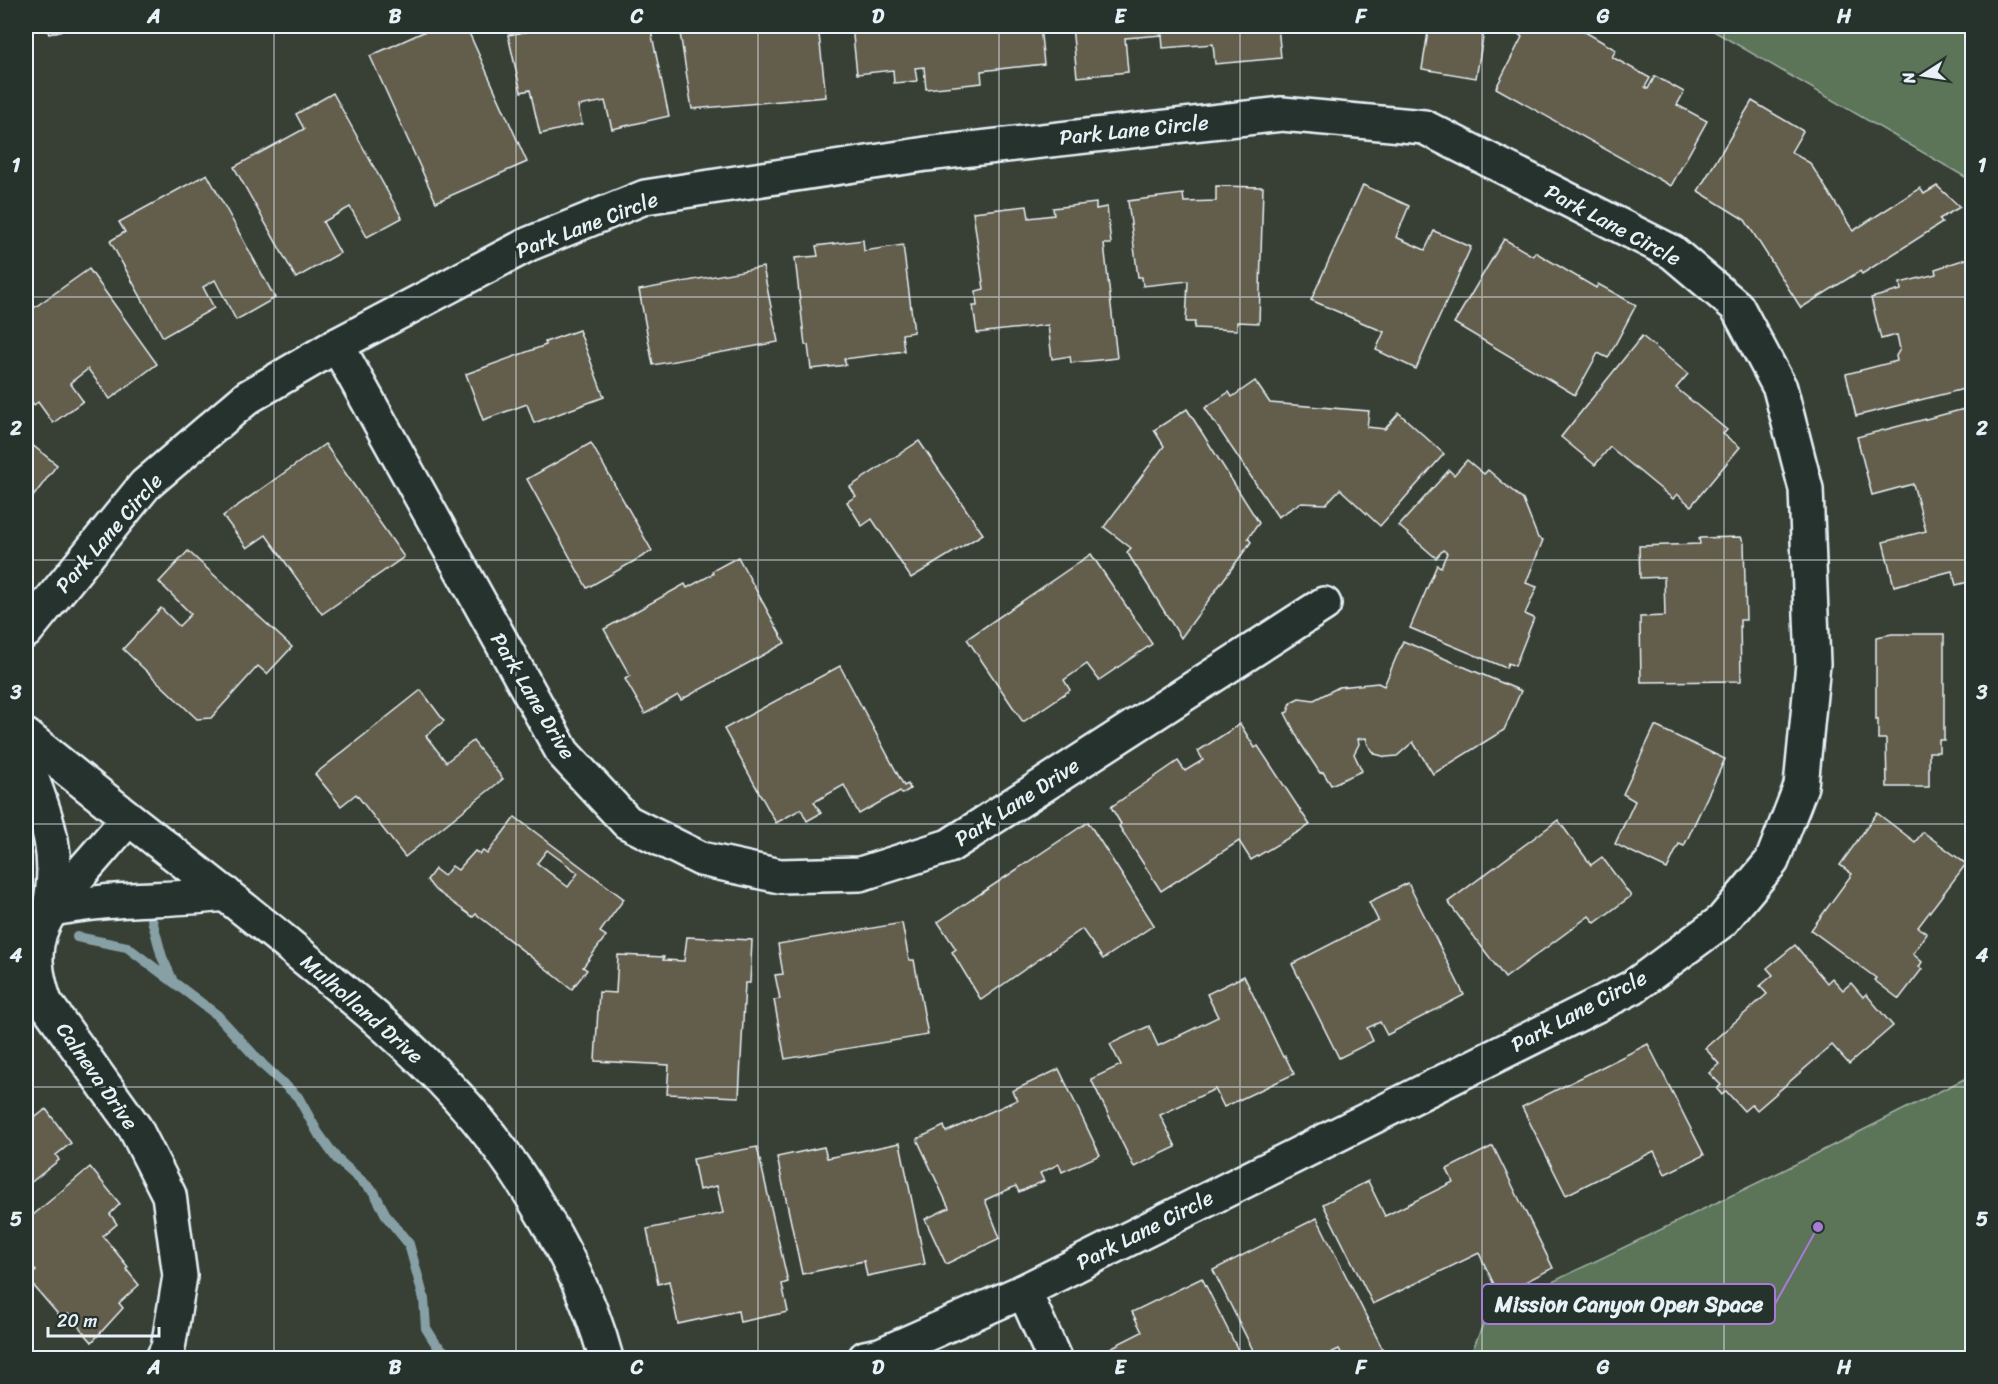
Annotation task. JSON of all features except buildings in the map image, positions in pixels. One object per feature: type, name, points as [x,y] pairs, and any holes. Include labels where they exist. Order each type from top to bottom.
[{"type":"street","name":"Park Lane Circle","points":[[26,631],[145,485],[248,397],[337,345],[529,244],[645,197],[926,154],[1282,114],[1424,127],[1672,252],[1737,307],[1780,388],[1806,489],[1813,664],[1801,786],[1772,861],[1722,921],[1633,987],[1024,1291],[880,1355],[865,1359]]},
{"type":"street","name":"Park Lane Drive","points":[[337,345],[563,753],[627,822],[701,859],[780,876],[860,874],[949,846],[1324,604]]},
{"type":"street","name":"Mulholland Drive","points":[[26,736],[128,819],[226,894],[388,1027],[459,1097],[516,1173],[566,1254],[606,1359]]},
{"type":"street","points":[[26,764],[46,819],[54,850],[56,883],[49,909],[84,902],[166,900],[226,894]]},
{"type":"street","name":"Calneva Drive","points":[[128,819],[49,909],[40,932],[36,962],[38,980],[45,1002],[135,1128],[169,1195],[180,1276],[168,1348],[163,1359]]},
{"type":"street","points":[[1024,1291],[1054,1359]]},
{"type":"green space","points":[[1705,26],[1972,26],[1972,181]]},
{"type":"green space","points":[[1972,1075],[1972,1358],[1469,1358],[1488,1313],[1782,1171]]},
{"type":"waterway","points":[[152,920],[162,957],[172,979]]},
{"type":"waterway","points":[[77,937],[127,947],[217,1015],[264,1066],[298,1097],[318,1133],[337,1159],[374,1192],[387,1217],[409,1244],[424,1299],[426,1328],[436,1344],[452,1358]]},
{"type":"place","name":"Mission Canyon Open Space","points":[[1818,1227]]}]
